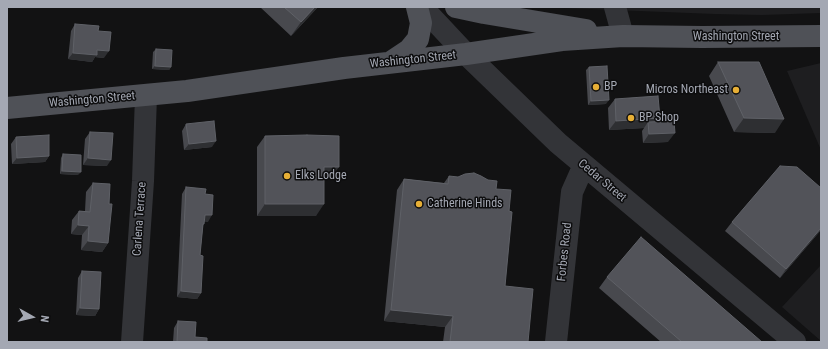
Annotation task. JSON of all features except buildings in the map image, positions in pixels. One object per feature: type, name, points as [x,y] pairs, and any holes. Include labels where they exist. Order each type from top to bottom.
[{"type":"main road","points":[[392,62],[409,50],[418,39],[421,23],[417,7]]},
{"type":"main road","points":[[456,7],[623,36]]},
{"type":"main road","name":"Washington Street","points":[[7,108],[146,96],[392,62],[466,54],[548,41],[623,36],[821,36]]},
{"type":"street","name":"Cedar Street","points":[[422,7],[466,54],[558,143],[795,342]]},
{"type":"street","points":[[615,7],[623,36]]},
{"type":"street","name":"Carlena Terrace","points":[[132,342],[143,181],[146,96]]},
{"type":"street","name":"Forbes Road","points":[[556,342],[571,195],[574,185],[584,165]]},
{"type":"shaded area","points":[[539,7],[821,7],[821,13],[762,15],[715,14]]},
{"type":"shaded area","points":[[821,63],[821,150],[787,71]]},
{"type":"shaded area","points":[[821,265],[821,341],[782,307]]},
{"type":"place","name":"BP","points":[[596,87]]},
{"type":"place","name":"Micros Northeast","points":[[736,90]]},
{"type":"place","name":"BP Shop","points":[[631,118]]},
{"type":"place","name":"Elks Lodge","points":[[287,176]]},
{"type":"place","name":"Catherine Hinds","points":[[419,204]]}]
